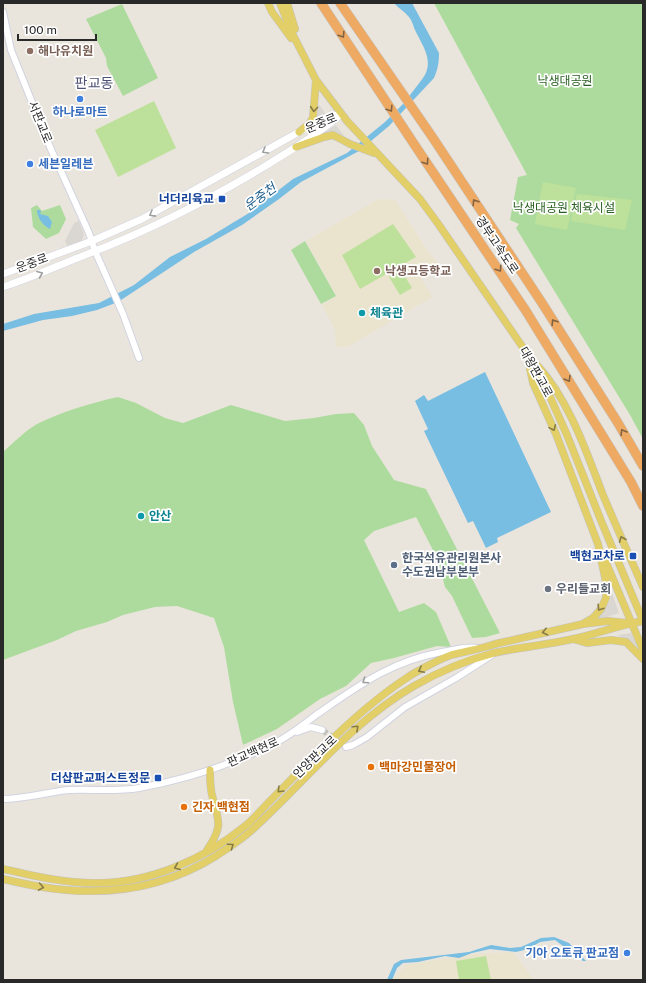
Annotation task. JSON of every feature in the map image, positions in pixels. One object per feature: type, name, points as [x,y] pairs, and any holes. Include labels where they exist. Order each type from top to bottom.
[{"type":"highway","name":"경부고속도로","points":[[320,3],[526,310],[627,476],[643,506]]},
{"type":"highway","name":"경부고속도로","points":[[340,3],[417,114],[542,303],[618,423],[643,466]]},
{"type":"main road","points":[[268,3],[272,12],[302,54]]},
{"type":"main road","points":[[280,3],[292,34],[316,80],[342,114]]},
{"type":"main road","points":[[287,3],[302,54]]},
{"type":"main road","points":[[299,132],[309,124],[313,118],[316,80]]},
{"type":"main road","name":"운중로","points":[[3,274],[92,241],[142,219],[299,132],[324,119],[342,114]]},
{"type":"main road","name":"운중로","points":[[3,287],[38,275],[95,251],[194,206],[253,174],[329,125],[342,114]]},
{"type":"main road","name":"대왕판교로","points":[[342,114],[347,122],[420,199],[526,352],[542,379],[643,621]]},
{"type":"main road","points":[[296,147],[333,135],[350,144],[376,153]]},
{"type":"main road","points":[[526,352],[533,383],[556,434],[598,544],[643,650]]},
{"type":"main road","points":[[526,352],[548,376],[583,442],[604,496],[643,587]]},
{"type":"main road","points":[[583,624],[593,618],[601,609],[606,598],[607,586],[598,544]]},
{"type":"main road","name":"안양판교로","points":[[3,869],[42,878],[97,884],[158,874],[186,863],[204,853],[246,825],[320,750],[361,712],[409,676],[450,656],[495,644],[583,624],[608,621],[631,623]]},
{"type":"main road","name":"안양판교로","points":[[3,879],[40,887],[66,890],[123,890],[160,882],[190,870],[228,848],[251,831],[327,755],[368,718],[414,686],[456,666],[494,653],[573,639],[643,621]]},
{"type":"main road","points":[[573,639],[587,643],[612,640],[626,642],[643,659]]},
{"type":"main road","points":[[204,853],[218,832],[219,821],[212,798],[210,770]]},
{"type":"street","name":"서판교로","points":[[3,12],[11,50],[50,147],[89,233],[139,358]]},
{"type":"street","name":"판교백현로","points":[[3,799],[23,798],[69,790],[138,788],[210,770],[272,745],[370,678],[401,663],[427,654],[468,647],[482,648]]},
{"type":"street","points":[[346,746],[353,745],[366,737],[405,707],[456,678],[494,653]]},
{"type":"street","points":[[286,736],[311,727],[322,730],[317,718],[319,713]]},
{"type":"shaded area","points":[[319,104],[326,115],[313,122],[317,115]]},
{"type":"shaded area","points":[[336,125],[345,137],[336,132],[328,132],[320,135]]},
{"type":"shaded area","name":"낙생고등학교","points":[[379,199],[395,200],[427,250],[439,265],[421,278],[432,297],[349,346],[336,347],[335,329],[322,305],[337,296],[306,241]]},
{"type":"shaded area","points":[[79,221],[84,235],[81,243],[68,248],[65,241],[74,223]]},
{"type":"shaded area","points":[[611,590],[619,613],[595,621],[610,601]]},
{"type":"shaded area","points":[[631,633],[638,647],[618,635]]},
{"type":"shaded area","points":[[513,952],[534,980],[392,980],[406,965],[474,954]]},
{"type":"green space","points":[[434,3],[643,3],[643,439],[630,415],[516,228],[519,224],[510,220],[518,177],[527,175]]},
{"type":"green space","points":[[122,4],[158,78],[123,96],[107,66],[106,58],[86,19]]},
{"type":"green space","points":[[154,101],[176,148],[118,177],[95,130]]},
{"type":"green space","name":"낙생대공원 체육시설","points":[[543,182],[576,188],[567,230],[535,224]]},
{"type":"green space","points":[[577,194],[632,200],[625,230],[571,221]]},
{"type":"green space","points":[[37,205],[42,211],[60,205],[66,219],[59,233],[46,239],[33,227],[31,208]]},
{"type":"green space","points":[[393,224],[416,257],[360,289],[342,255]]},
{"type":"green space","points":[[305,241],[336,296],[321,304],[291,250]]},
{"type":"green space","points":[[401,270],[412,288],[400,295],[389,277]]},
{"type":"green space","points":[[118,397],[136,403],[165,418],[183,423],[231,405],[285,421],[354,413],[364,425],[372,446],[394,480],[426,489],[500,633],[486,637],[472,638],[452,596],[445,587],[438,560],[416,517],[374,531],[364,540],[399,612],[424,603],[436,612],[451,647],[437,646],[371,663],[346,686],[320,699],[277,729],[243,745],[233,702],[224,647],[214,618],[177,606],[155,607],[123,615],[107,622],[76,631],[57,640],[3,660],[3,452],[39,423],[78,408]]},
{"type":"green space","points":[[486,956],[491,980],[459,980],[456,961]]},
{"type":"water","points":[[394,3],[412,3],[439,53],[439,56],[434,78],[389,126],[359,151],[301,182],[242,225],[194,252],[118,302],[97,310],[72,316],[43,320],[3,331],[3,324],[34,314],[99,303],[134,285],[170,257],[206,239],[249,213],[293,179],[347,153],[385,122],[404,103],[423,78],[428,65],[428,59],[424,47],[411,21]]},
{"type":"water","points":[[37,210],[40,210],[40,214],[48,216],[52,222],[50,229],[41,221]]},
{"type":"water","points":[[485,372],[551,512],[497,538],[498,542],[486,548],[473,521],[468,523],[424,431],[428,429],[415,401],[424,395],[428,401]]},
{"type":"water","points":[[554,937],[569,943],[586,961],[583,961],[555,940],[540,942],[528,949],[516,952],[490,949],[459,958],[445,956],[418,962],[403,963],[397,968],[392,980],[387,980],[394,964],[401,960],[469,952],[491,945],[510,948],[521,947],[541,938]]},
{"type":"tunnel","points":[[322,730],[344,745]]},
{"type":"place","name":"해나유치원","points":[[30,51]]},
{"type":"place","name":"하나로마트","points":[[80,99]]},
{"type":"place","name":"세븐일레븐","points":[[30,164]]},
{"type":"place","name":"너더리육교","points":[[222,199]]},
{"type":"place","name":"낙생고등학교","points":[[377,271]]},
{"type":"place","name":"체육관","points":[[362,313]]},
{"type":"place","name":"안산","points":[[141,516]]},
{"type":"place","name":"백현교차로","points":[[633,556]]},
{"type":"place","name":"한국석유관리원본사 수도권남부본부","points":[[394,565]]},
{"type":"place","name":"우리들교회","points":[[548,589]]},
{"type":"place","name":"백마강민물장어","points":[[371,767]]},
{"type":"place","name":"더샵판교퍼스트정문","points":[[158,778]]},
{"type":"place","name":"긴자 백현점","points":[[184,807]]},
{"type":"place","name":"기아 오토큐 판교점","points":[[627,953]]},
{"type":"district","name":"판교동","points":[[94,83]]},
{"type":"park label","name":"낙생대공원","points":[[565,81]]},
{"type":"water label","name":"운중천","points":[[260,197]]}]
